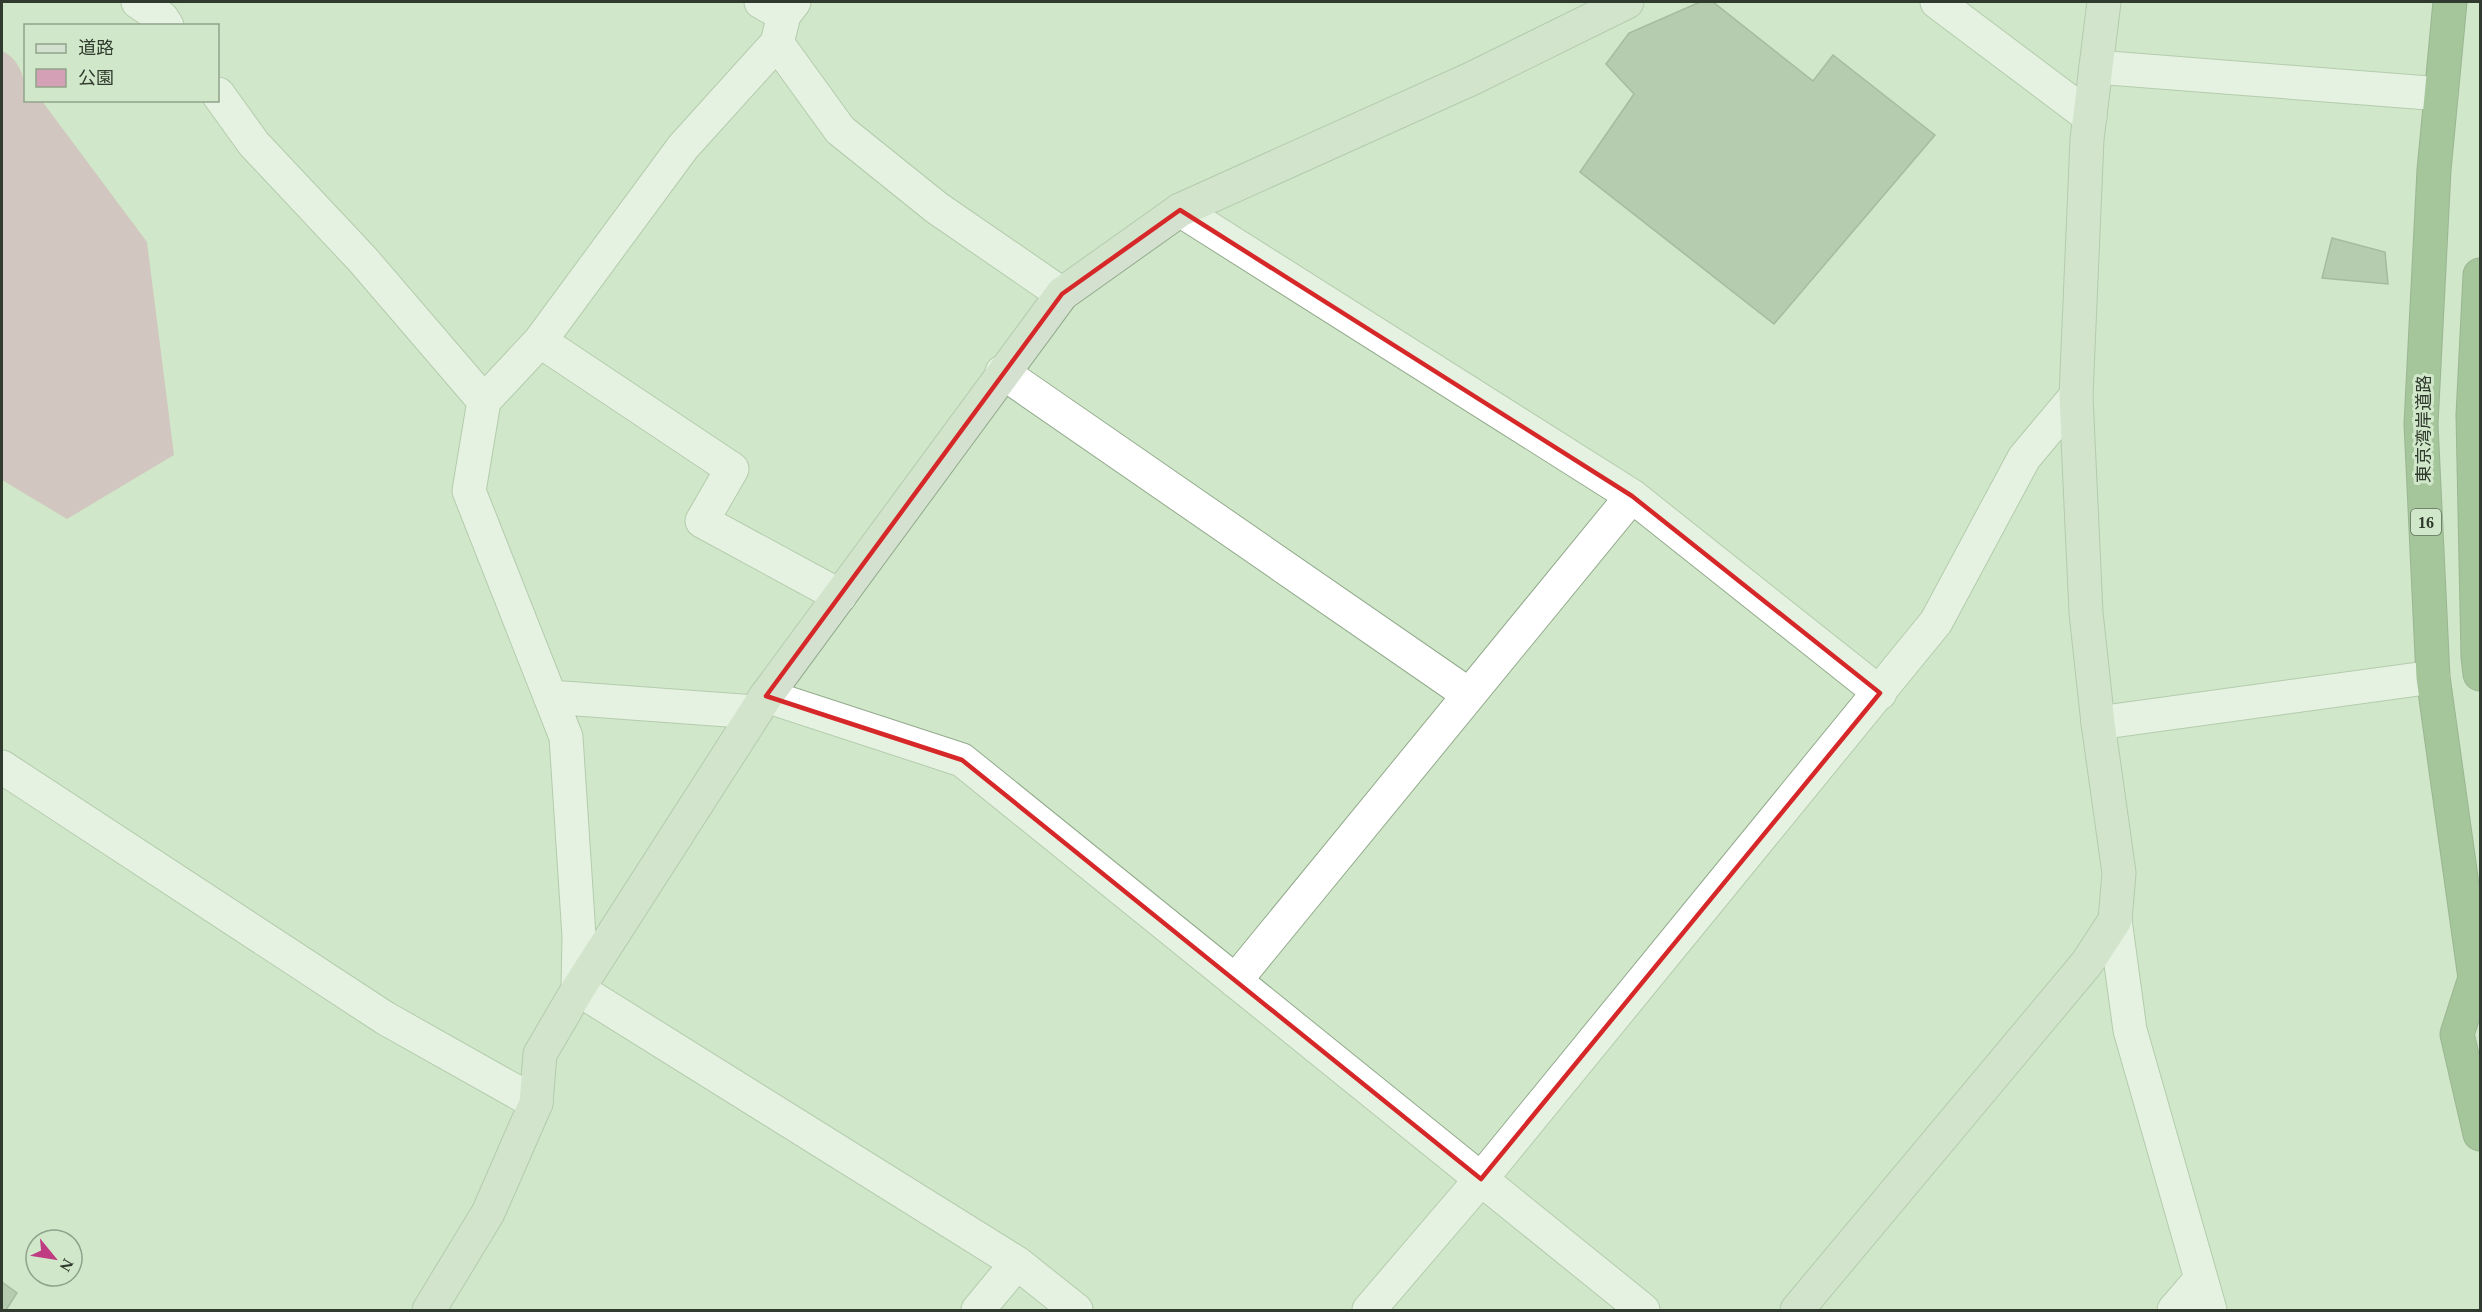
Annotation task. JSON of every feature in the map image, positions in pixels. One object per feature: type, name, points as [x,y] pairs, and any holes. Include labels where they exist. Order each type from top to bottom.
[{"type":"highway","name":"東京湾岸道路","points":[[2450,2],[2434,170],[2421,424],[2433,677],[2478,988]]},
{"type":"highway","points":[[2480,662],[2473,415],[2481,275]]},
{"type":"highway","name":"16","points":[[2478,988],[2457,1034],[2481,1134]]},
{"type":"street","points":[[138,2],[162,18],[166,24]]},
{"type":"street","points":[[429,1311],[488,1213],[536,1103],[540,1054],[579,990],[760,704],[1002,372],[1062,294],[1180,210],[1473,78],[1627,2]]},
{"type":"street","points":[[1937,2],[2090,117]]},
{"type":"street","points":[[2104,2],[2090,117],[2076,396],[2086,613],[2098,723],[2119,873],[2115,920],[2130,1030],[2204,1296],[2174,1311]]},
{"type":"street","points":[[579,990],[579,936],[566,737],[469,491],[484,401],[540,341],[779,15],[840,130],[937,208],[1062,294]]},
{"type":"street","points":[[2096,67],[2441,94]]},
{"type":"street","points":[[219,95],[254,144],[363,260],[484,401]]},
{"type":"street","points":[[1180,210],[1632,496],[1880,693]]},
{"type":"street","points":[[540,341],[732,469],[702,521],[840,596]]},
{"type":"street","points":[[1002,372],[1468,694]]},
{"type":"street","points":[[1369,1311],[1880,693],[1936,622],[2024,458],[2076,396]]},
{"type":"street","points":[[1235,981],[1632,496]]},
{"type":"street","points":[[2098,723],[2433,677]]},
{"type":"street","points":[[550,697],[760,704],[962,760],[1643,1311]]},
{"type":"street","points":[[2,767],[385,1018],[536,1103]]},
{"type":"street","points":[[1797,1311],[2087,963],[2115,920]]},
{"type":"street","points":[[579,990],[1017,1263],[1076,1311]]},
{"type":"street","points":[[978,1311],[1017,1263]]},
{"type":"highlighted area","points":[[1180,210],[1632,496],[1880,693],[1481,1179],[962,760],[766,696],[1062,294]]},
{"type":"green space","points":[[2,51],[18,65],[24,82],[24,102],[43,102],[147,242],[174,455],[67,519],[2,480]]},
{"type":"building","points":[[1700,2],[1713,2],[1813,81],[1833,55],[1935,135],[1774,324],[1580,172],[1634,94],[1606,64],[1629,33]]},
{"type":"building","points":[[2332,238],[2385,252],[2388,284],[2322,278]]},
{"type":"building","points":[[2,1282],[17,1293],[6,1310],[2,1310]]}]
